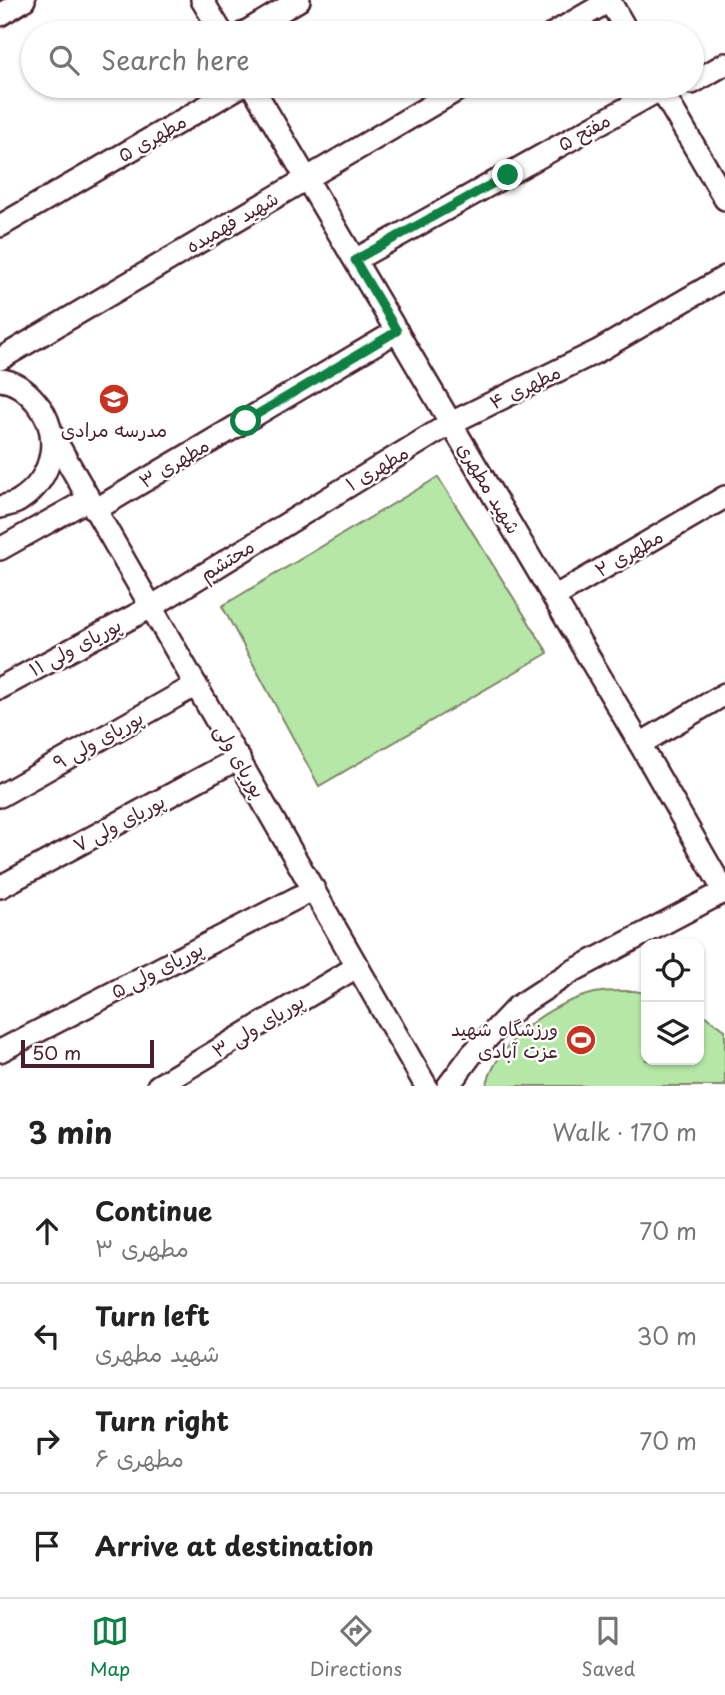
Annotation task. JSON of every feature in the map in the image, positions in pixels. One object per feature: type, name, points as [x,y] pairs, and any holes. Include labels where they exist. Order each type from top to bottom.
[{"type":"street","points":[[202,0],[215,21]]},
{"type":"street","points":[[264,21],[299,0]]},
{"type":"street","points":[[574,21],[609,0],[621,21]]},
{"type":"street","name":"مفتح ۵","points":[[704,77],[725,64]]},
{"type":"street","name":"مطهری ۵","points":[[0,226],[220,98]]},
{"type":"street","name":"شهید مطهری","points":[[259,98],[725,891]]},
{"type":"street","name":"شهید فهمیده","points":[[2,353],[444,98]]},
{"type":"street","name":"مفتح ۵","points":[[355,260],[649,98]]},
{"type":"street","points":[[666,98],[725,200]]},
{"type":"street","name":"مطهری ۴","points":[[451,423],[598,351],[725,277]]},
{"type":"street","name":"مطهری ۳","points":[[0,549],[92,504],[397,331]]},
{"type":"street","name":"پوریای ولی","points":[[2,353],[45,412],[53,436],[426,1086]]},
{"type":"street","points":[[0,380],[28,392]]},
{"type":"street","name":"مطهری ۱","points":[[303,512],[451,423]]},
{"type":"street","points":[[0,507],[19,502],[39,485],[51,462],[53,436]]},
{"type":"street","name":"مطهری ۲","points":[[554,597],[725,497]]},
{"type":"street","name":"محتشم","points":[[151,607],[303,512]]},
{"type":"street","name":"پوریای ولی ۱۱","points":[[0,688],[151,607]]},
{"type":"street","name":"پوریای ولی ۹","points":[[0,796],[196,685]]},
{"type":"street","points":[[640,744],[725,695]]},
{"type":"street","name":"پوریای ولی ۷","points":[[0,887],[239,758]]},
{"type":"street","name":"پوریای ولی ۵","points":[[0,1051],[314,889]]},
{"type":"street","points":[[448,1086],[472,1054],[517,1007],[572,972],[725,891]]},
{"type":"street","name":"پوریای ولی ۳","points":[[158,1086],[358,966]]},
{"type":"green space","points":[[438,477],[548,653],[319,786],[222,606]]},
{"type":"green space","name":"ورزشگاه شهید عزت آبادی","points":[[609,991],[641,992],[641,1065],[704,1065],[704,1015],[725,1030],[725,1086],[486,1086],[502,1053],[528,1026],[561,1005]]},
{"type":"place","name":"مدرسه مرادی","points":[[114,399]]},
{"type":"place","name":"ورزشگاه شهید عزت آبادی","points":[[581,1040]]},
{"type":"route","points":[[246,421],[397,331],[355,260],[508,175]]}]
